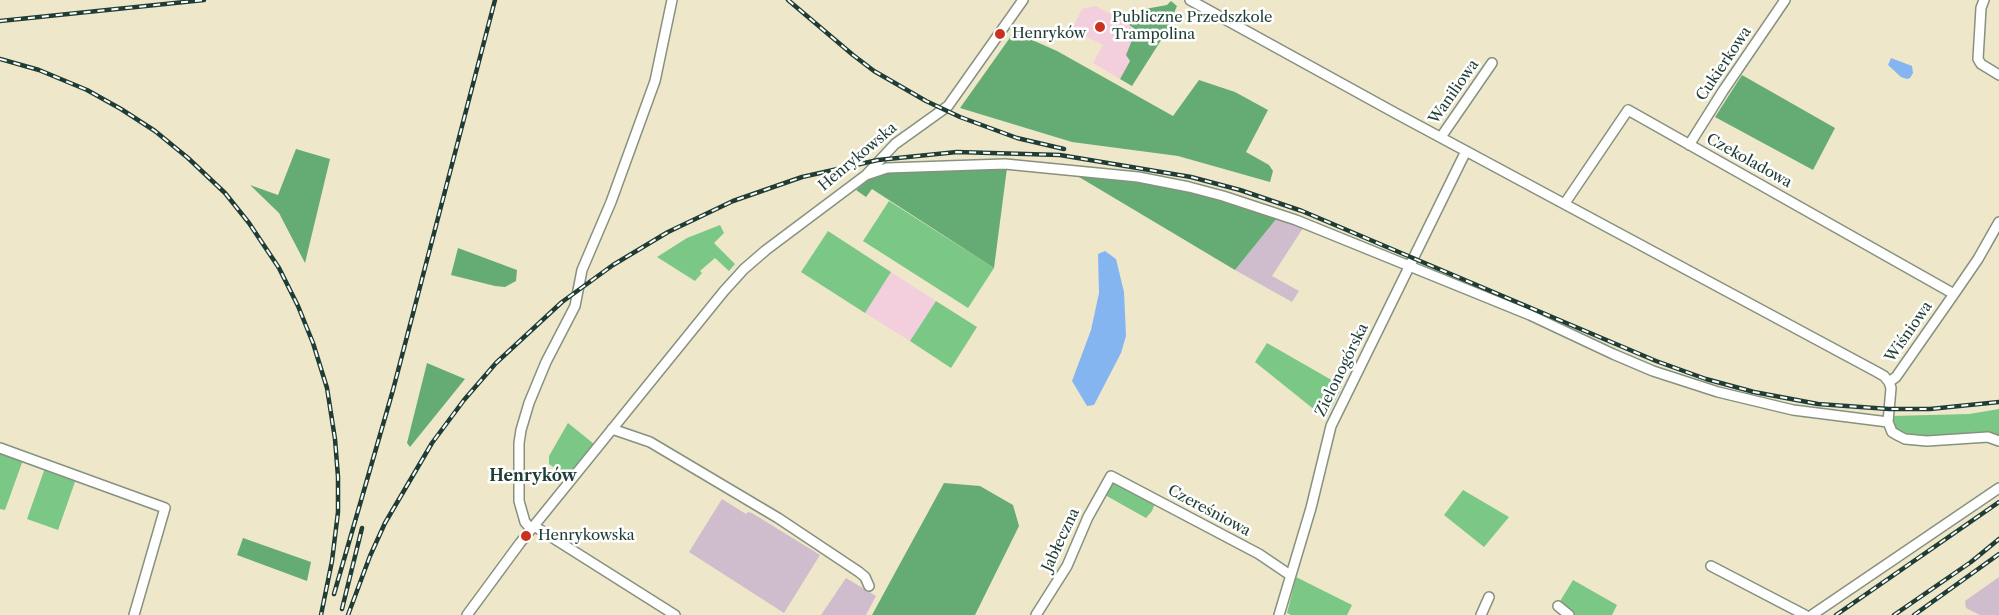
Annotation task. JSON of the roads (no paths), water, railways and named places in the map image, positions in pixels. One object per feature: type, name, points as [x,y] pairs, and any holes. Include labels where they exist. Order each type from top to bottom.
[{"type":"street","points":[[672,0],[655,81],[611,202],[582,270],[575,306],[546,362],[529,403],[519,443],[519,501],[525,522],[533,528],[675,615]]},
{"type":"street","name":"Henrykowska","points":[[467,615],[533,528],[723,291],[766,250],[866,175],[886,151],[937,116],[957,96],[1023,0]]},
{"type":"street","points":[[1190,0],[1877,372],[1889,382]]},
{"type":"street","name":"Cukierkowa","points":[[1689,145],[1785,0]]},
{"type":"street","points":[[1984,0],[1981,8],[1978,59],[1981,64],[1999,75]]},
{"type":"street","name":"Waniliowa","points":[[1441,137],[1492,63]]},
{"type":"street","name":"Czekoladowa","points":[[1565,203],[1628,110],[1954,294]]},
{"type":"street","name":"Zielonogórska","points":[[1280,615],[1311,508],[1331,426],[1466,151]]},
{"type":"street","points":[[866,175],[887,168],[1005,164],[1138,177],[1190,187],[1296,220],[1530,315],[1623,358],[1718,392],[1793,410],[1888,422],[1892,432],[1905,440],[1928,441],[1988,437],[1999,441]]},
{"type":"street","name":"Wiśniowa","points":[[1888,422],[1891,388],[1889,382],[1896,377],[1954,294],[1978,259],[1999,222]]},
{"type":"street","points":[[612,429],[650,442],[778,518],[859,572],[866,578],[869,586]]},
{"type":"street","points":[[0,448],[165,508],[134,615]]},
{"type":"street","name":"Czereśniowa","points":[[1112,476],[1259,554],[1290,575]]},
{"type":"street","name":"Jabłeczna","points":[[1036,615],[1067,566],[1088,517],[1112,476]]},
{"type":"street","points":[[1812,615],[1999,488]]},
{"type":"street","points":[[1712,566],[1805,615]]},
{"type":"street","points":[[1481,615],[1489,597]]},
{"type":"street","points":[[1558,606],[1569,615]]},
{"type":"water","points":[[1891,58],[1912,66],[1913,73],[1910,78],[1901,77],[1888,65]]},
{"type":"water","points":[[1105,251],[1116,259],[1124,292],[1126,336],[1121,353],[1094,405],[1087,406],[1072,381],[1091,330],[1099,293],[1098,254]]},
{"type":"railway","points":[[0,21],[204,0]]},
{"type":"railway","points":[[334,594],[393,390],[495,0]]},
{"type":"railway","points":[[788,0],[874,71],[926,101],[960,117],[1017,138],[1064,149]]},
{"type":"railway","points":[[0,59],[39,70],[87,90],[155,131],[225,193],[249,223],[279,268],[313,343],[327,388],[335,439],[338,512],[332,561],[321,615]]},
{"type":"railway","points":[[348,615],[385,523],[432,443],[464,400],[496,363],[562,302],[613,265],[668,232],[733,201],[802,177],[878,160],[957,152],[1060,155],[1191,177],[1240,190],[1302,211],[1656,361],[1706,379],[1754,392],[1818,404],[1889,409],[1930,409],[1999,402]]},
{"type":"railway","points":[[1836,615],[1999,502]]},
{"type":"railway","points":[[342,609],[362,528]]},
{"type":"railway","points":[[1894,615],[1971,562],[1999,539]]},
{"type":"railway","points":[[1914,615],[1999,554]]},
{"type":"place","name":"Publiczne Przedszkole Trampolina","points":[[1100,27]]},
{"type":"place","name":"Henryków","points":[[1000,34]]},
{"type":"place","name":"Henrykowska","points":[[526,536]]},
{"type":"district","name":"Henryków","points":[[533,476]]}]
